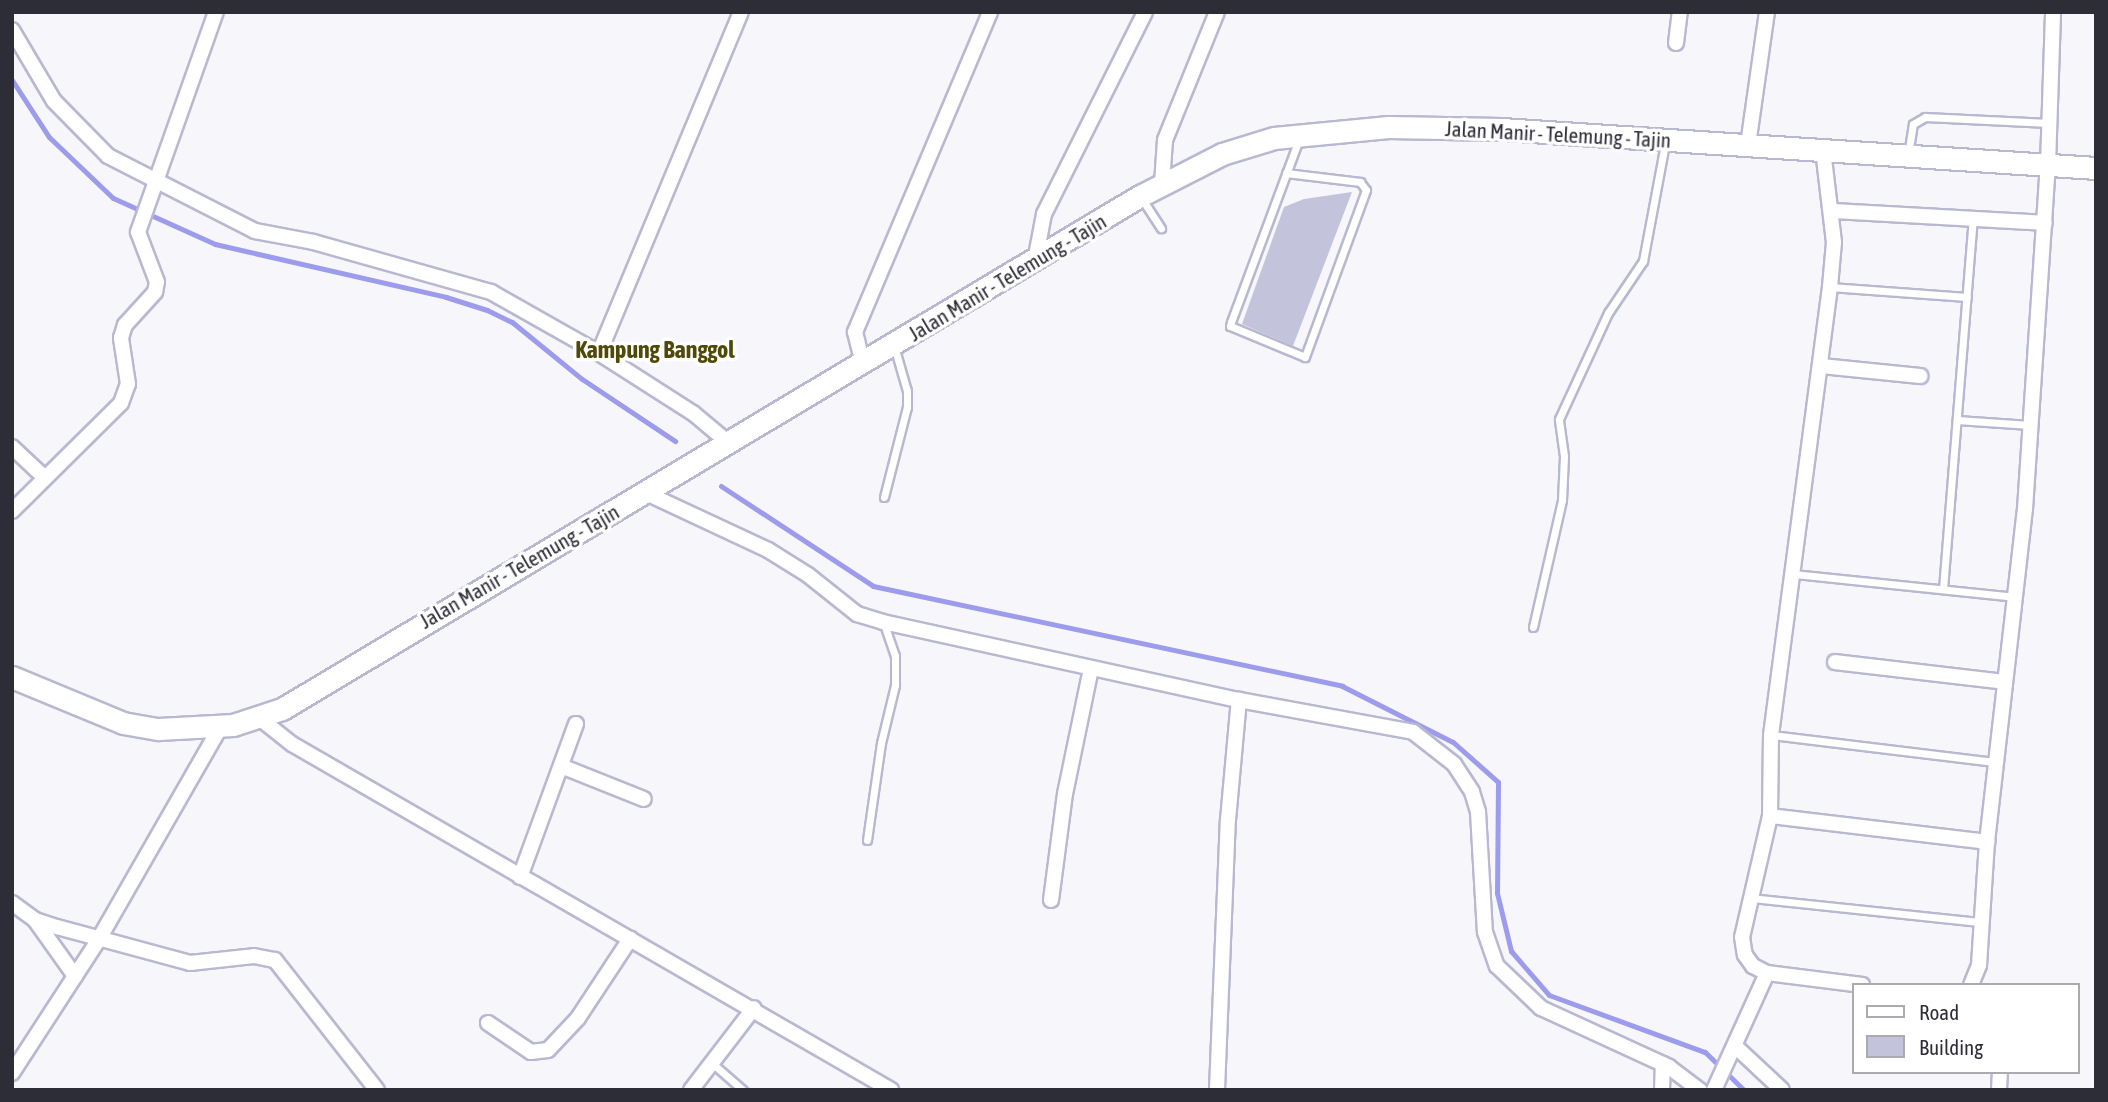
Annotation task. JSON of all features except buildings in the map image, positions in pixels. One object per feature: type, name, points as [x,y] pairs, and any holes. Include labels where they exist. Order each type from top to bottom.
[{"type":"main road","name":"Jalan Manir - Telemung - Tajin","points":[[12,677],[123,723],[158,729],[221,726],[258,717],[314,694],[382,645],[730,444],[894,346],[1036,256],[1140,196],[1222,154],[1301,133],[1401,127],[1665,139],[2096,168]]},
{"type":"street","points":[[12,511],[121,403],[128,384],[121,338],[125,325],[155,292],[157,282],[138,232],[216,12]]},
{"type":"street","points":[[599,353],[740,12]]},
{"type":"street","points":[[863,364],[855,332],[990,12]]},
{"type":"street","points":[[1036,256],[1044,214],[1145,12]]},
{"type":"street","points":[[1162,184],[1165,140],[1217,12]]},
{"type":"street","points":[[1676,43],[1679,12]]},
{"type":"street","points":[[1748,145],[1767,12]]},
{"type":"street","points":[[1973,983],[1979,965],[1987,842],[2016,597],[2031,425],[2045,223],[2053,12]]},
{"type":"street","points":[[12,30],[71,122],[108,156],[155,187],[255,231],[313,242],[491,292],[599,353],[693,413],[730,444]]},
{"type":"street","points":[[1823,150],[1832,211],[1830,287],[1771,735],[1770,816],[1742,937],[1745,955],[1753,966],[1767,973],[1853,984]]},
{"type":"street","points":[[1832,211],[2045,223]]},
{"type":"street","points":[[1821,366],[1920,376]]},
{"type":"street","points":[[12,447],[44,477]]},
{"type":"street","points":[[646,493],[768,550],[808,575],[858,614],[883,622],[1239,700],[1413,732],[1438,749],[1460,773],[1478,812],[1480,896],[1497,966],[1541,1009],[1663,1064],[1700,1090]]},
{"type":"street","points":[[1835,662],[2004,682]]},
{"type":"street","points":[[1051,900],[1065,794],[1091,669]]},
{"type":"street","points":[[1217,1090],[1228,820],[1239,700]]},
{"type":"street","points":[[258,717],[292,744],[520,877],[754,1008],[891,1090]]},
{"type":"street","points":[[520,877],[576,724]]},
{"type":"street","points":[[12,1073],[99,939],[221,726]]},
{"type":"street","points":[[561,766],[644,799]]},
{"type":"street","points":[[1770,816],[1987,842]]},
{"type":"street","points":[[12,903],[35,920],[75,976]]},
{"type":"street","points":[[35,920],[190,963],[254,956],[275,960],[377,1090]]},
{"type":"street","points":[[488,1023],[531,1052],[548,1050],[578,1018],[630,939]]},
{"type":"street","points":[[1717,1084],[1767,973]]},
{"type":"street","points":[[691,1090],[713,1065],[754,1008]]},
{"type":"street","points":[[1733,1051],[1782,1090]]},
{"type":"street","points":[[1662,1090],[1663,1064]]},
{"type":"lane","points":[[1908,155],[1913,124],[1925,117],[2050,123]]},
{"type":"lane","points":[[1286,173],[1360,182],[1366,190],[1305,357],[1230,326],[1286,173],[1301,133]]},
{"type":"lane","points":[[1533,627],[1562,500],[1564,456],[1559,419],[1608,313],[1643,261],[1665,139]]},
{"type":"lane","points":[[1140,196],[1161,228]]},
{"type":"lane","points":[[1943,589],[1973,219]]},
{"type":"lane","points":[[1830,287],[1967,297]]},
{"type":"lane","points":[[884,497],[906,407],[907,391],[894,346]]},
{"type":"lane","points":[[1957,419],[2031,425]]},
{"type":"lane","points":[[1794,574],[2016,597]]},
{"type":"lane","points":[[867,840],[881,743],[895,685],[895,656],[883,622]]},
{"type":"lane","points":[[1771,735],[1995,762]]},
{"type":"lane","points":[[1751,898],[1982,922]]},
{"type":"lane","points":[[713,1065],[743,1090]]},
{"type":"waterway","points":[[12,80],[49,137],[113,198],[215,244],[446,297],[487,310],[512,322],[582,379],[675,441]]},
{"type":"waterway","points":[[721,486],[873,586],[1342,686],[1453,742],[1498,782],[1497,893],[1511,951],[1549,995],[1705,1052],[1744,1090]]},
{"type":"district","name":"Kampung Banggol","points":[[655,350]]}]
